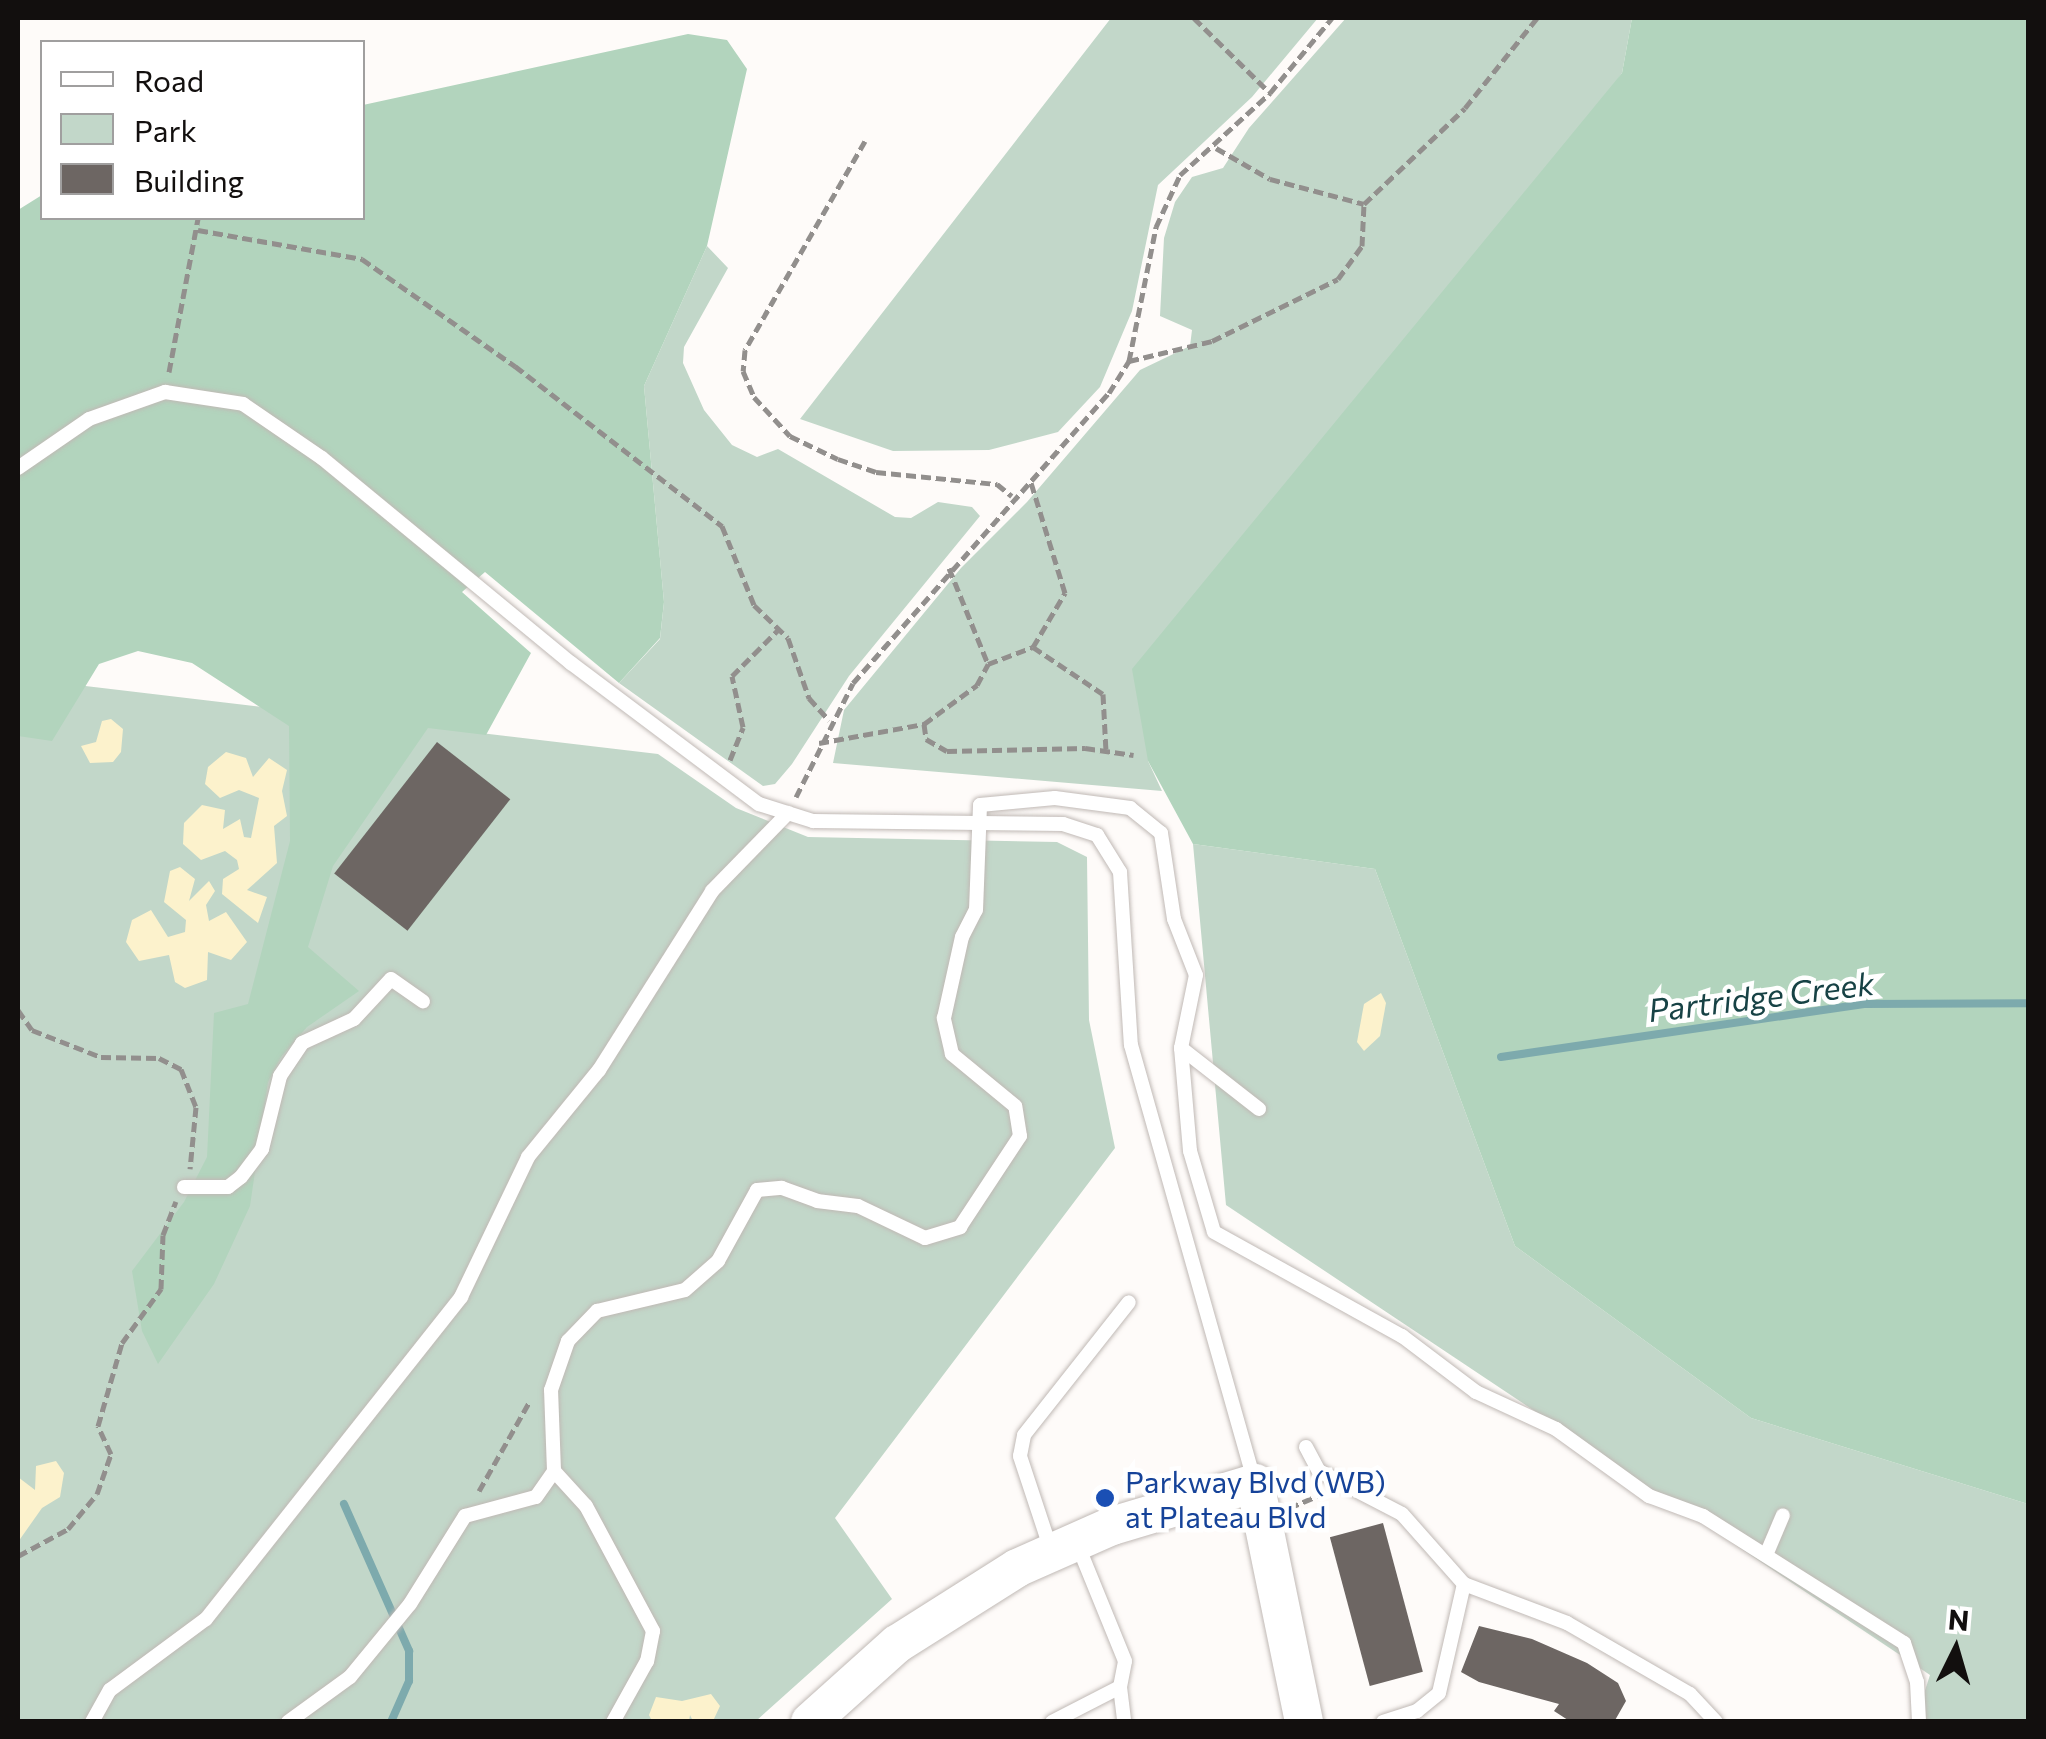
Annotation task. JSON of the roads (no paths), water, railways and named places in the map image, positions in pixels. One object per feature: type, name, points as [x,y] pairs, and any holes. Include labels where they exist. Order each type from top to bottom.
[{"type":"street","points":[[810,1722],[916,1630],[1063,1546],[1255,1484],[1304,1722]]},
{"type":"lane","points":[[18,468],[89,418],[165,392],[218,396],[270,418],[722,780],[759,804],[813,820],[980,826],[1062,824],[1097,836],[1111,850],[1120,872],[1131,1044],[1255,1484]]},
{"type":"lane","points":[[288,1722],[350,1677],[410,1604],[465,1516],[536,1498],[554,1472],[552,1390],[568,1341],[597,1311],[685,1290],[718,1261],[757,1190],[782,1188],[817,1202],[858,1206],[925,1238],[960,1227],[1020,1136],[1015,1106],[952,1054],[944,1018],[962,936],[976,910],[980,805],[989,799],[1087,800],[1130,808],[1153,821],[1161,833],[1174,918],[1196,975],[1182,1048],[1190,1151],[1214,1232],[1402,1336],[1476,1392],[1556,1429],[1649,1496],[1703,1516],[1904,1643],[1918,1682],[1919,1722]]},
{"type":"lane","points":[[92,1722],[110,1690],[206,1619],[462,1296],[528,1157],[599,1070],[712,891],[788,813]]},
{"type":"lane","points":[[184,1187],[228,1186],[241,1177],[262,1149],[280,1076],[302,1044],[354,1018],[390,979],[423,1001]]},
{"type":"lane","points":[[1182,1048],[1259,1109]]},
{"type":"lane","points":[[1124,1722],[1120,1687],[1125,1661],[1020,1456],[1024,1435],[1128,1302]]},
{"type":"lane","points":[[1306,1447],[1318,1471],[1402,1514],[1464,1584],[1567,1623],[1690,1694],[1716,1722]]},
{"type":"lane","points":[[554,1472],[586,1506],[653,1631],[647,1661],[613,1722]]},
{"type":"lane","points":[[1766,1555],[1782,1515]]},
{"type":"lane","points":[[1382,1722],[1417,1711],[1439,1693],[1464,1584]]},
{"type":"lane","points":[[1052,1722],[1120,1687]]},
{"type":"waterway","name":"Partridge Creek","points":[[1501,1057],[1864,1004],[2028,1003]]},
{"type":"waterway","points":[[344,1504],[409,1651],[409,1681],[391,1722]]},
{"type":"place","name":"Parkway Blvd (WB) at Plateau Blvd","points":[[1105,1498]]}]
